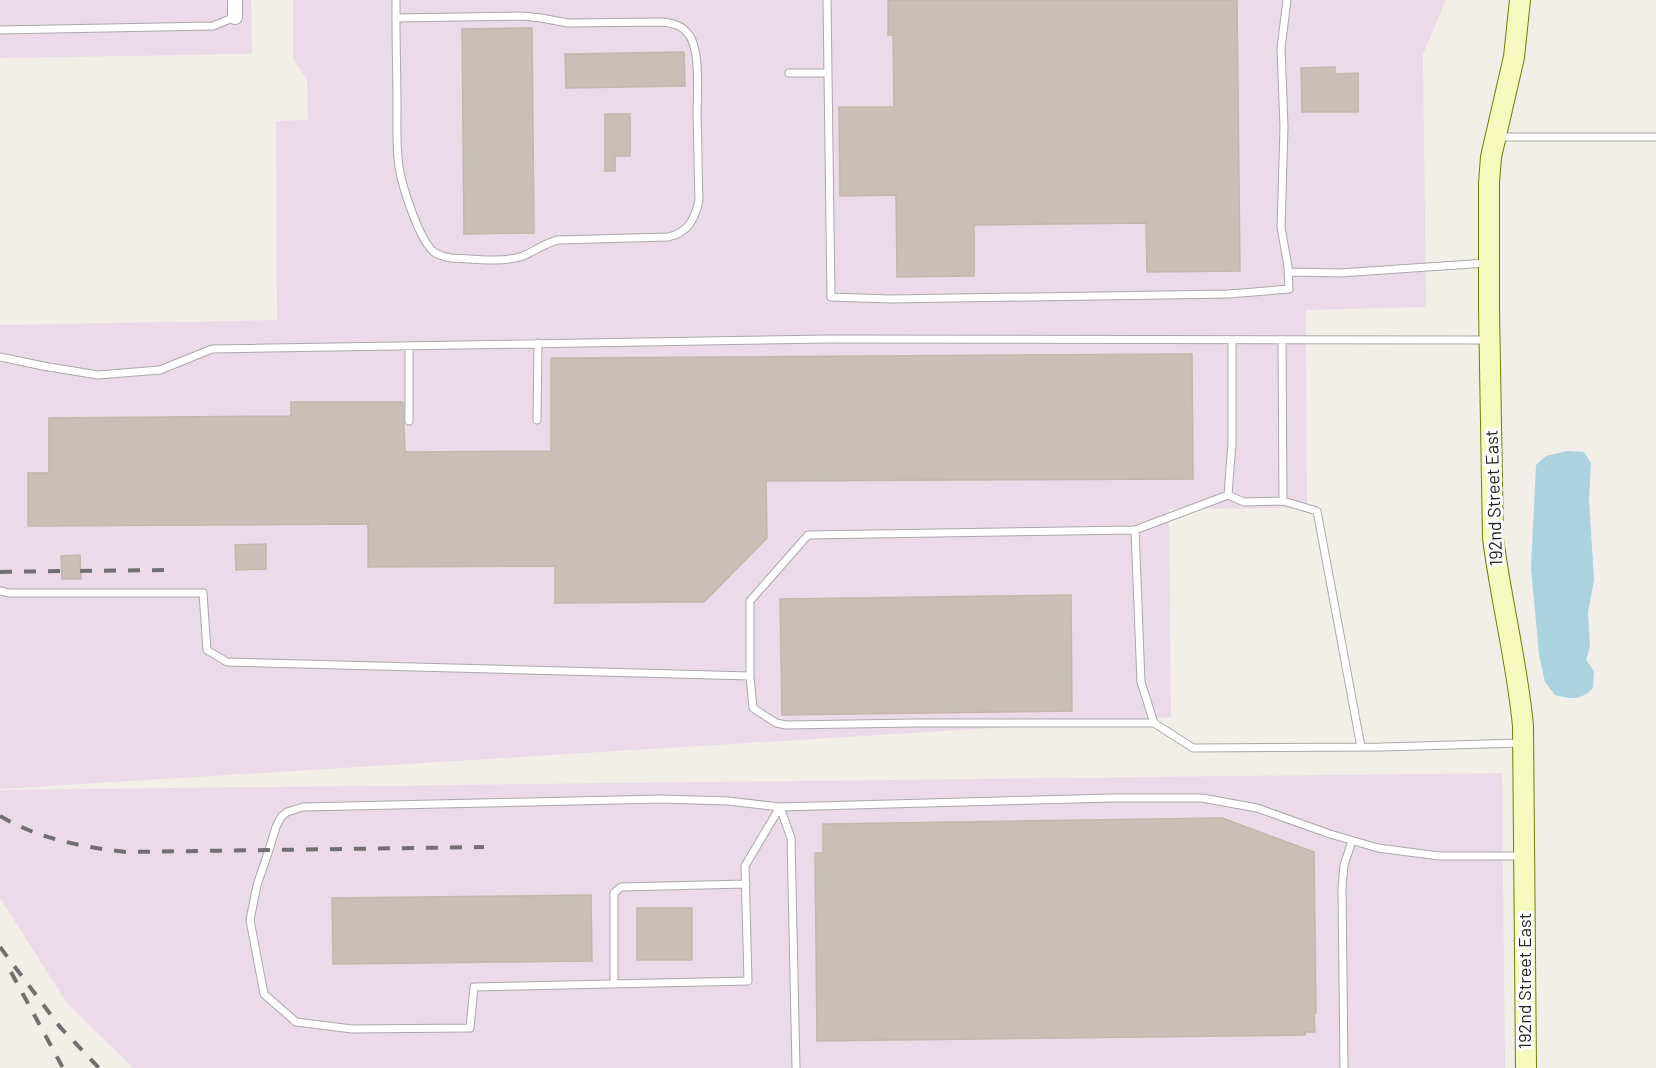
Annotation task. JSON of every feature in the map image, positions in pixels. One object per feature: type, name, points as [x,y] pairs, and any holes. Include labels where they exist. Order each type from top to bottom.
[{"type":"street","points":[[235,0],[235,17]]},
{"type":"street","name":"192nd Street East","points":[[1520,0],[1514,57],[1491,157],[1489,262],[1493,537],[1520,693],[1523,742],[1526,1068]]},
{"type":"lane","points":[[396,0],[396,18],[397,138],[399,169],[417,224],[427,244],[434,252],[443,257],[452,258],[507,259],[522,256],[551,242],[564,239],[676,236],[684,231],[694,219],[699,200],[697,69],[694,44],[689,34],[680,26],[661,22],[568,23],[522,16],[396,18]]},
{"type":"lane","points":[[827,0],[831,297],[890,298],[1229,294],[1289,289],[1281,227],[1284,127],[1281,48],[1287,0]]},
{"type":"lane","points":[[0,30],[213,26],[235,17]]},
{"type":"lane","points":[[789,73],[828,72]]},
{"type":"lane","points":[[1495,137],[1656,137]]},
{"type":"lane","points":[[1288,272],[1340,273],[1489,262]]},
{"type":"lane","points":[[0,357],[98,375],[160,370],[212,349],[828,339],[1490,340]]},
{"type":"lane","points":[[1228,495],[1232,442],[1232,340]]},
{"type":"lane","points":[[1282,340],[1283,501]]},
{"type":"lane","points":[[537,420],[538,343]]},
{"type":"lane","points":[[409,346],[409,421]]},
{"type":"lane","points":[[1361,747],[1317,511],[1283,501],[1244,502],[1228,495],[1135,530],[808,535],[750,601],[750,676],[753,708],[776,723],[786,725],[1154,723],[1193,748],[1361,747],[1523,742]]},
{"type":"lane","points":[[1135,530],[1140,682],[1154,723]]},
{"type":"lane","points":[[0,591],[9,593],[203,593],[207,650],[227,662],[750,676]]},
{"type":"lane","points":[[780,807],[745,866],[748,981],[474,987],[470,1028],[352,1029],[296,1023],[264,994],[250,920],[257,885],[281,817],[287,812],[303,807],[661,799],[728,801],[780,807],[1113,798],[1202,798],[1257,808],[1378,848],[1439,856],[1525,856]]},
{"type":"lane","points":[[780,807],[791,838],[796,1068]]},
{"type":"lane","points":[[1344,1068],[1342,888],[1344,865],[1352,840]]},
{"type":"lane","points":[[614,984],[614,893],[621,887],[746,884]]},
{"type":"shaded area","points":[[0,0],[251,0],[252,54],[0,58]]},
{"type":"shaded area","points":[[293,0],[1446,0],[1423,54],[1426,307],[1306,310],[1307,508],[1169,509],[1171,717],[0,789],[0,325],[277,320],[276,121],[308,120],[307,80],[293,58]]},
{"type":"shaded area","points":[[1502,773],[1505,1068],[133,1068],[67,1003],[0,898],[0,790]]},
{"type":"water","points":[[1567,451],[1584,452],[1591,463],[1589,499],[1594,580],[1588,612],[1590,647],[1586,660],[1594,671],[1593,688],[1576,698],[1555,695],[1545,682],[1539,655],[1531,568],[1536,465],[1546,456]]},
{"type":"building","points":[[888,0],[1237,0],[1240,271],[1147,272],[1146,223],[974,225],[974,276],[897,277],[896,195],[840,196],[839,107],[894,107],[893,35],[888,35]]},
{"type":"building","points":[[532,28],[534,233],[464,234],[462,29]]},
{"type":"building","points":[[684,52],[685,86],[566,88],[565,54]]},
{"type":"building","points":[[1335,67],[1335,74],[1358,73],[1358,112],[1302,112],[1301,68]]},
{"type":"building","points":[[605,114],[630,114],[630,156],[615,156],[615,171],[605,171]]},
{"type":"building","points":[[1192,354],[1193,479],[766,481],[767,538],[704,602],[555,603],[555,566],[368,567],[368,524],[28,526],[28,473],[49,473],[49,418],[291,416],[291,402],[403,402],[405,452],[551,451],[551,358]]},
{"type":"building","points":[[266,544],[266,569],[236,570],[235,545]]},
{"type":"building","points":[[80,555],[81,579],[62,579],[61,556]]},
{"type":"building","points":[[1071,595],[1072,711],[782,715],[780,599]]},
{"type":"building","points":[[1222,818],[1314,852],[1315,1032],[1305,1032],[1305,1035],[817,1041],[815,853],[823,853],[823,824]]},
{"type":"building","points":[[591,895],[592,961],[333,964],[332,898]]},
{"type":"building","points":[[637,908],[692,908],[692,960],[637,960]]},
{"type":"railway","points":[[80,571],[174,570]]},
{"type":"railway","points":[[0,572],[61,571]]},
{"type":"railway","points":[[0,816],[30,831],[61,841],[126,852],[484,847]]},
{"type":"railway","points":[[0,947],[60,1027],[99,1068]]},
{"type":"railway","points":[[11,972],[63,1068]]}]
